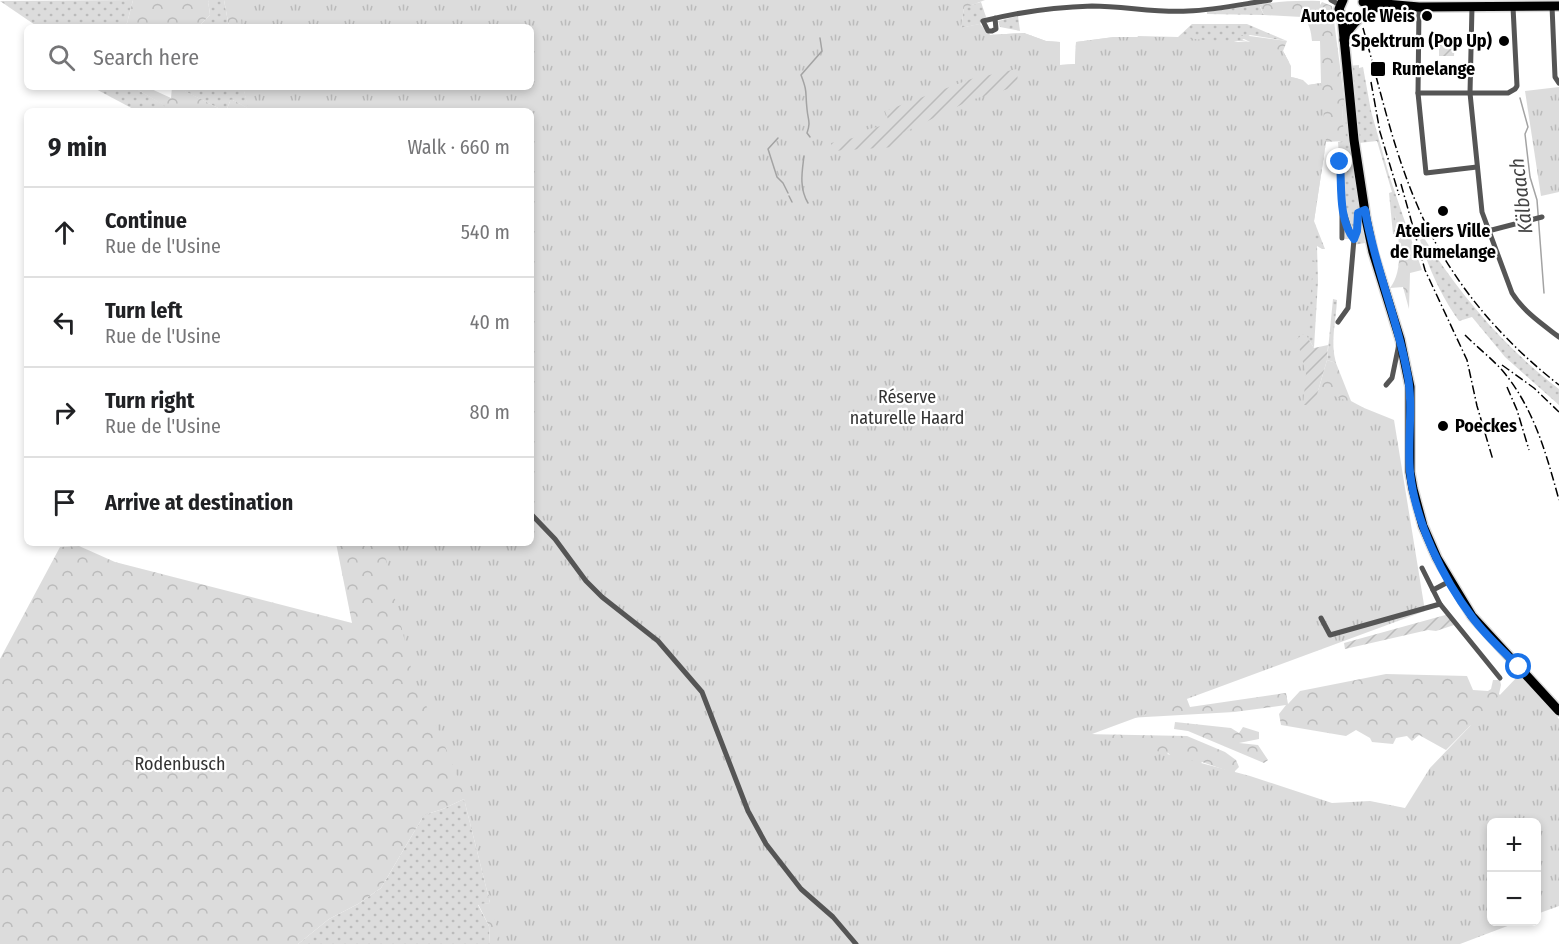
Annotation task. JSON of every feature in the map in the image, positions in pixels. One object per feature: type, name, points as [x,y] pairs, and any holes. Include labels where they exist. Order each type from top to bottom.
[{"type":"main road","points":[[1364,15],[1363,1],[1419,7],[1556,6]]},
{"type":"main road","points":[[1338,2],[1342,17],[1354,140],[1365,210],[1373,252],[1400,339],[1410,387],[1410,471],[1423,526],[1450,581],[1472,616],[1559,711]]},
{"type":"main road","points":[[1344,42],[1347,31],[1355,21],[1382,4]]},
{"type":"main road","points":[[1342,17],[1355,21]]},
{"type":"street","points":[[995,18],[996,29],[992,32],[984,27],[983,21],[995,18],[1049,8],[1093,6],[1190,11],[1270,0]]},
{"type":"street","points":[[1418,93],[1508,93],[1515,89],[1517,86],[1512,5]]},
{"type":"street","points":[[1556,6],[1555,77],[1558,83]]},
{"type":"street","points":[[1419,7],[1418,93],[1426,172],[1477,167]]},
{"type":"street","points":[[1472,7],[1470,93],[1482,212],[1517,301],[1537,321],[1559,337]]},
{"type":"street","points":[[1340,162],[1342,238]]},
{"type":"street","points":[[1342,206],[1354,239]]},
{"type":"street","points":[[1338,322],[1348,308],[1358,213],[1365,210]]},
{"type":"street","points":[[1488,231],[1542,217]]},
{"type":"street","points":[[1386,385],[1392,378],[1400,339]]},
{"type":"street","points":[[534,517],[555,539],[586,581],[602,597],[658,641],[702,692],[748,811],[766,844],[801,889],[833,917],[856,944]]},
{"type":"street","points":[[1422,568],[1440,604],[1500,678]]},
{"type":"street","points":[[1433,590],[1450,581]]},
{"type":"street","points":[[1321,618],[1330,635],[1440,604]]},
{"type":"green space","points":[[133,0],[127,24],[34,24],[0,1]]},
{"type":"green space","points":[[133,0],[208,0],[210,15],[201,24],[127,24]]},
{"type":"green space","points":[[208,0],[224,0],[228,24],[201,24],[210,15]]},
{"type":"green space","name":"Réserve naturelle Haard","points":[[224,0],[985,0],[964,8],[961,28],[980,24],[990,35],[1024,33],[1046,41],[1060,42],[1060,65],[1075,64],[1076,42],[1114,37],[1115,45],[1250,42],[1240,37],[1242,35],[1287,41],[1283,51],[1289,62],[1278,77],[1298,79],[1308,85],[1321,83],[1320,41],[1312,41],[1311,31],[1302,17],[1264,15],[1260,6],[1277,2],[1320,1],[1320,5],[1322,2],[1332,6],[1345,104],[1342,105],[1344,141],[1326,142],[1316,147],[1308,237],[1317,245],[1309,296],[1297,339],[1314,405],[1327,360],[1336,363],[1351,401],[1364,408],[1168,507],[1000,944],[490,944],[489,926],[478,904],[490,903],[464,799],[424,815],[381,888],[358,904],[329,919],[298,944],[0,944],[0,659],[60,547],[79,546],[115,562],[352,623],[337,546],[534,546],[534,108],[248,108],[244,90],[534,90],[534,24],[228,24]]},
{"type":"green space","name":"Réserve naturelle Haard","points":[[239,0],[964,0],[961,28],[980,24],[990,35],[1024,33],[1046,41],[1060,42],[1060,65],[1075,64],[1076,42],[1114,37],[1178,37],[1221,42],[1250,42],[1283,51],[1291,66],[1291,77],[1303,80],[1308,85],[1321,83],[1326,142],[1314,221],[1307,385],[1394,420],[1425,611],[1092,734],[1250,776],[1332,803],[1370,801],[1405,808],[1430,768],[1519,675],[1559,719],[1559,906],[1541,913],[1541,818],[1487,818],[1487,926],[1507,926],[1460,944],[501,944],[462,789],[411,668],[383,546],[534,546],[534,108],[255,108],[250,90],[534,90],[534,24],[242,24]]},
{"type":"green space","points":[[981,2],[986,17],[980,24],[961,28],[964,7]]},
{"type":"green space","points":[[1263,4],[1260,7],[1264,15],[1207,14],[1207,12]]},
{"type":"green space","points":[[1018,16],[1020,31],[1000,27],[998,21]]},
{"type":"green space","points":[[1192,24],[1247,24],[1287,41],[1250,35],[1242,40],[1250,42],[1238,41],[1118,69],[1138,36],[1178,37]]},
{"type":"green space","points":[[1445,37],[1455,37],[1454,56],[1439,56],[1439,45],[1445,45]]},
{"type":"green space","points":[[1359,65],[1359,68],[1363,67],[1371,111],[1403,216],[1395,216],[1398,234],[1393,234],[1389,193],[1392,192],[1377,141],[1359,143],[1355,98],[1347,66]]},
{"type":"green space","points":[[1017,69],[1018,86],[971,100],[903,133],[895,147],[832,151],[831,143],[866,135],[865,130],[881,126],[888,119],[885,111],[971,79]]},
{"type":"green space","points":[[1559,87],[1559,192],[1541,196],[1525,91]]},
{"type":"green space","points":[[98,90],[138,90],[166,106],[165,108],[131,108]]},
{"type":"green space","points":[[138,90],[154,90],[171,98],[172,90],[183,90],[218,108],[164,108],[165,106]]},
{"type":"green space","points":[[182,90],[244,90],[249,108],[231,99],[227,108],[218,108]]},
{"type":"green space","name":"Réserve naturelle Haard","points":[[231,99],[248,108],[227,108]]},
{"type":"green space","points":[[1342,104],[1345,104],[1365,243],[1353,245],[1354,239],[1345,239],[1338,142],[1343,141]]},
{"type":"green space","points":[[1326,142],[1314,221],[1325,249],[1317,246],[1318,281],[1314,348],[1305,333],[1308,237]]},
{"type":"green space","points":[[1395,216],[1403,216],[1422,270],[1410,273],[1409,309],[1403,287],[1390,288],[1399,263]]},
{"type":"green space","points":[[1424,238],[1468,300],[1520,356],[1559,389],[1559,405],[1505,357],[1472,317],[1459,321],[1432,272],[1420,240]]},
{"type":"green space","points":[[1333,299],[1337,300],[1333,339],[1336,363],[1327,360]]},
{"type":"green space","points":[[1305,333],[1314,348],[1328,345],[1327,360],[1314,405],[1303,405],[1306,374],[1297,339]]},
{"type":"green space","points":[[1449,614],[1457,624],[1436,631],[1428,630],[1345,649],[1344,643]]},
{"type":"green space","points":[[1386,674],[1467,676],[1473,690],[1488,691],[1491,689],[1493,680],[1500,680],[1499,694],[1504,699],[1480,721],[1470,726],[1446,750],[1419,735],[1412,741],[1407,736],[1396,738],[1393,744],[1372,742],[1370,738],[1356,730],[1346,736],[1281,725],[1279,714],[1286,705],[1234,712],[1128,718],[1083,734],[1187,736],[1225,752],[1236,760],[1239,767],[1235,771],[1233,793],[1228,771],[1202,762],[1197,769],[1186,769],[1168,753],[1162,762],[885,736],[1180,681],[1190,707],[1286,693],[1288,704],[1300,691]]},
{"type":"green space","points":[[1175,722],[1231,728],[1239,733],[1243,727],[1259,732],[1259,739],[1239,743],[1258,745],[1268,760],[1264,763],[1188,731],[1174,729]]},
{"type":"green space","points":[[464,799],[490,903],[478,905],[489,926],[490,944],[298,944],[329,919],[358,904],[381,888],[424,815]]},
{"type":"waterway","points":[[810,137],[807,133],[809,121],[801,75],[822,51],[820,38]]},
{"type":"waterway","name":"Kälbaach","points":[[1520,98],[1528,127],[1525,134],[1530,177],[1537,200],[1544,293]]},
{"type":"waterway","points":[[778,138],[768,149],[777,177],[788,193]]},
{"type":"waterway","points":[[804,156],[802,186],[808,203]]},
{"type":"waterway","points":[[789,196],[792,202]]},
{"type":"railway","points":[[1363,28],[1401,163],[1430,233],[1477,305],[1516,347],[1559,385]]},
{"type":"railway","points":[[1371,82],[1380,132],[1399,195]]},
{"type":"railway","points":[[1401,184],[1425,270],[1467,360],[1477,406],[1493,460]]},
{"type":"railway","points":[[1465,335],[1502,370],[1523,400],[1544,448],[1559,500]]},
{"type":"railway","points":[[1502,365],[1534,388],[1559,412]]},
{"type":"railway","points":[[1507,387],[1517,410],[1529,450]]},
{"type":"place","name":"Autoecole Weis","points":[[1427,16]]},
{"type":"place","name":"Spektrum (Pop Up)","points":[[1504,41]]},
{"type":"place","name":"Rumelange","points":[[1378,69]]},
{"type":"place","name":"Ateliers Ville de Rumelange","points":[[1443,211]]},
{"type":"place","name":"Poeckes","points":[[1443,426]]},
{"type":"route","points":[[1340,162],[1342,206],[1352,237],[1354,239],[1356,236],[1358,213],[1365,210],[1373,252],[1400,339],[1410,387],[1410,471],[1423,526],[1437,558],[1472,616],[1519,667]]},
{"type":"park label","name":"Rodenbusch","points":[[180,764]]}]
